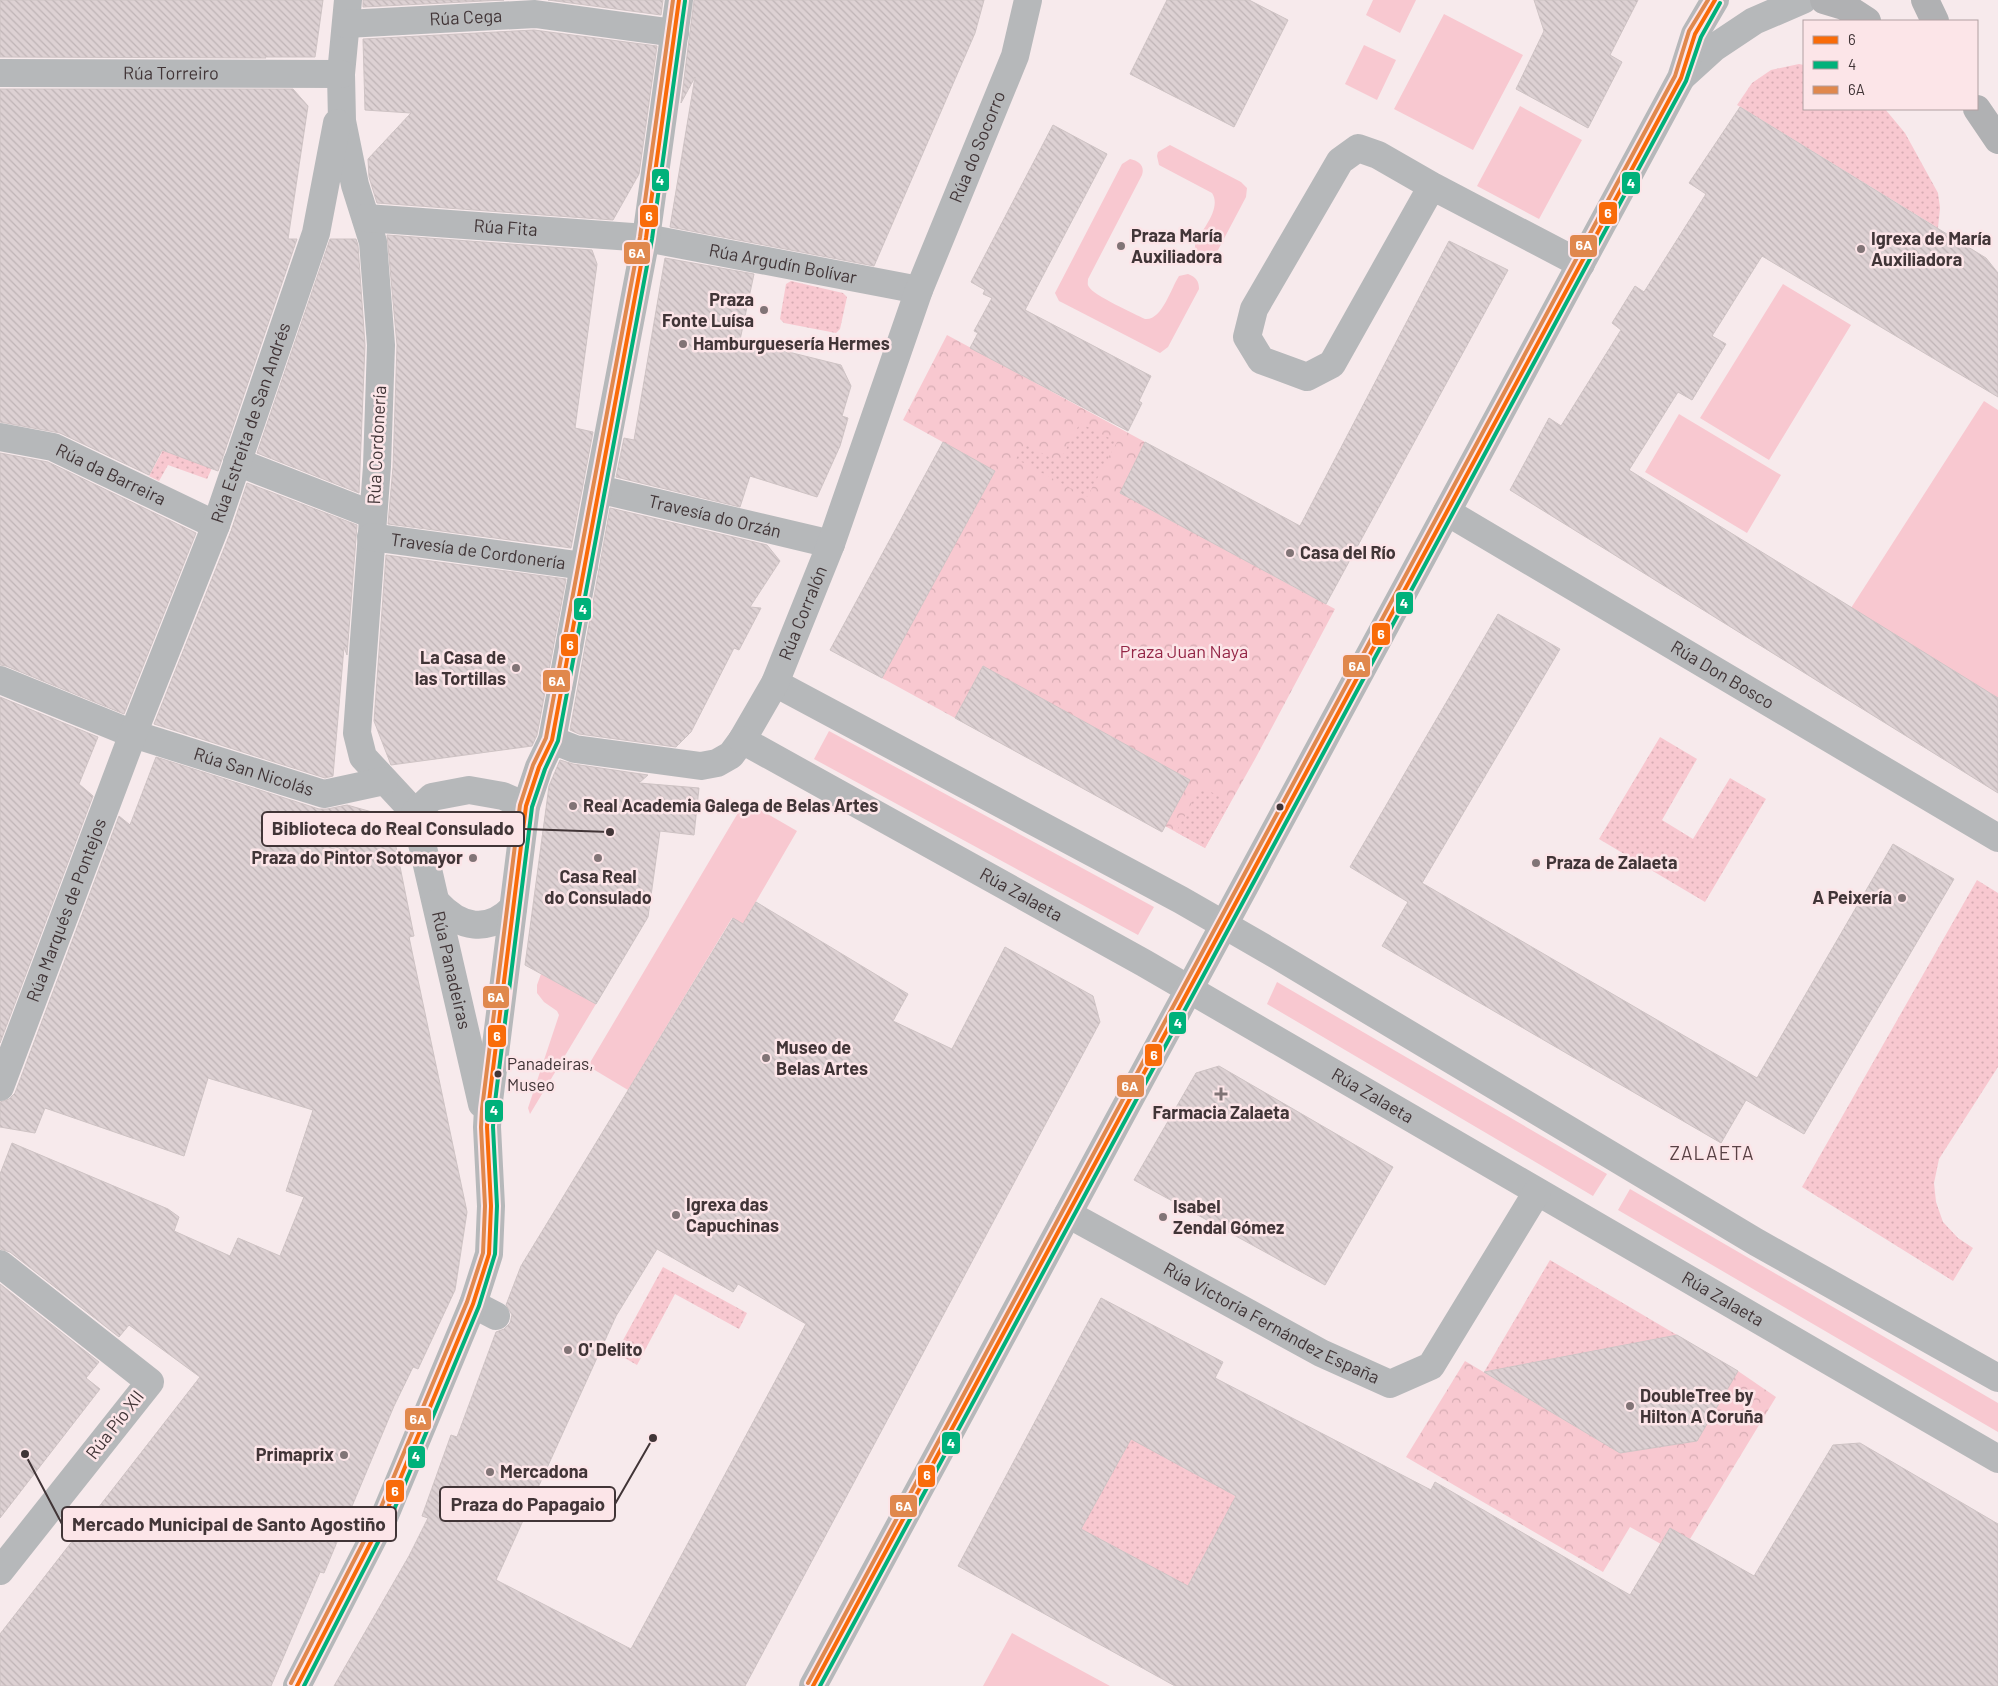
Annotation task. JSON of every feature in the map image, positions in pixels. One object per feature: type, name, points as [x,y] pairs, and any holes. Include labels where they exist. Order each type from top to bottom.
[{"type":"main road","points":[[1824,0],[1844,6],[1866,20]]},
{"type":"main road","points":[[1925,0],[1935,20]]},
{"type":"main road","points":[[1978,110],[1998,140]]},
{"type":"street","name":"Rúa Panadeiras","points":[[297,1686],[386,1515],[484,1310],[491,1206],[487,1127],[526,806],[539,767],[552,740],[646,238],[679,0]]},
{"type":"street","name":"Rúa do Socorro","points":[[919,290],[1015,56],[1028,0]]},
{"type":"street","points":[[813,1686],[1681,78],[1695,34],[1715,0]]},
{"type":"street","points":[[1681,78],[1715,47],[1754,21],[1803,0]]},
{"type":"street","name":"Rúa Cega","points":[[347,12],[535,14],[675,32]]},
{"type":"street","points":[[341,104],[341,74],[347,12]]},
{"type":"street","name":"Rúa Torreiro","points":[[0,73],[341,74]]},
{"type":"street","name":"Rúa Cordonería","points":[[341,104],[342,121],[355,185],[373,242],[381,345],[377,466],[357,733],[363,757],[384,781]]},
{"type":"street","name":"Rúa Estreita de San Andrés","points":[[133,734],[216,525],[316,233],[341,104]]},
{"type":"street","points":[[1432,186],[1332,364],[1307,377],[1261,360],[1247,337],[1254,309],[1340,161],[1358,148],[1378,155],[1432,186],[1581,264]]},
{"type":"street","name":"Rúa Fita","points":[[366,218],[646,238]]},
{"type":"street","name":"Rúa Argudín Bolívar","points":[[646,238],[919,290]]},
{"type":"street","name":"Rúa Corralón","points":[[552,740],[575,749],[701,766],[717,763],[731,755],[742,740],[775,683],[831,544],[919,290]]},
{"type":"street","name":"Rúa da Barreira","points":[[0,437],[53,447],[216,525]]},
{"type":"street","name":"Travesía de Cordonería","points":[[237,462],[372,526],[584,566]]},
{"type":"street","name":"Travesía do Orzán","points":[[598,489],[831,544]]},
{"type":"street","name":"Rúa Don Bosco","points":[[1447,512],[1998,838]]},
{"type":"street","name":"Rúa San Nicolás","points":[[0,680],[133,734],[324,794],[384,781]]},
{"type":"street","points":[[775,683],[1224,925],[1756,1242],[1998,1378]]},
{"type":"street","name":"Rúa Marqués de Pontejos","points":[[0,1087],[133,734]]},
{"type":"street","name":"Rúa Zalaeta","points":[[742,740],[1136,958],[1998,1459]]},
{"type":"street","points":[[384,781],[415,813],[432,797],[468,790],[503,796],[526,806]]},
{"type":"street","name":"Rúa Panadeiras","points":[[415,813],[487,1127]]},
{"type":"street","points":[[437,903],[455,920],[482,925],[495,922],[504,917],[513,908]]},
{"type":"street","name":"Rúa Victoria Fernández España","points":[[1068,1214],[1321,1353],[1390,1384],[1431,1366],[1537,1192]]},
{"type":"street","name":"Rúa Pío XII","points":[[0,1264],[150,1382],[0,1571]]},
{"type":"green space","points":[[1373,0],[1416,0],[1400,33],[1366,15]]},
{"type":"green space","points":[[1444,14],[1523,55],[1473,150],[1394,109]]},
{"type":"green space","points":[[1364,45],[1396,60],[1377,100],[1345,84]]},
{"type":"green space","points":[[1803,65],[1803,110],[1886,110],[1905,133],[1938,193],[1940,208],[1938,228],[1737,105],[1752,83],[1771,70]]},
{"type":"green space","points":[[1520,106],[1582,140],[1539,219],[1477,186]]},
{"type":"green space","points":[[1170,145],[1241,182],[1247,188],[1246,197],[1218,250],[1210,260],[1198,257],[1195,253],[1195,243],[1213,212],[1215,205],[1212,193],[1159,165],[1158,152]]},
{"type":"green space","points":[[1130,159],[1140,164],[1143,169],[1142,175],[1088,279],[1088,284],[1098,295],[1145,319],[1156,315],[1161,309],[1179,276],[1188,274],[1195,278],[1199,289],[1168,347],[1160,353],[1059,301],[1055,293],[1122,164]]},
{"type":"green space","points":[[791,281],[843,293],[847,297],[840,329],[836,333],[784,323],[780,319],[786,284]]},
{"type":"green space","points":[[1783,284],[1851,325],[1769,460],[1700,418]]},
{"type":"green space","name":"Praza Juan Naya","points":[[947,335],[1145,442],[1120,493],[1335,609],[1205,848],[1165,826],[1190,780],[983,666],[955,718],[882,678],[995,471],[903,420]]},
{"type":"green space","points":[[1984,401],[1998,410],[1998,698],[1851,608]]},
{"type":"green space","points":[[1679,414],[1781,475],[1747,533],[1645,472]]},
{"type":"green space","points":[[1080,423],[1117,442],[1087,497],[1016,459],[1024,444],[1059,462]]},
{"type":"green space","points":[[163,450],[212,468],[207,479],[168,465],[159,481],[149,476]]},
{"type":"green space","points":[[829,731],[1154,907],[1138,935],[814,759]]},
{"type":"green space","points":[[1660,737],[1697,759],[1662,820],[1693,839],[1730,778],[1766,799],[1705,902],[1599,839]]},
{"type":"green space","points":[[1201,786],[1230,803],[1205,848],[1176,832]]},
{"type":"green space","points":[[745,801],[797,831],[743,924],[732,918],[628,1090],[588,1066]]},
{"type":"green space","points":[[1977,880],[1998,893],[1998,1067],[1939,1159],[1934,1183],[1936,1202],[1943,1222],[1958,1238],[1973,1248],[1953,1281],[1802,1187]]},
{"type":"green space","points":[[541,974],[596,1004],[530,1114],[528,1108],[559,1015],[537,993],[537,985]]},
{"type":"green space","points":[[1277,982],[1607,1174],[1593,1196],[1267,1004]]},
{"type":"green space","points":[[1630,1189],[1998,1403],[1998,1432],[1618,1210]]},
{"type":"green space","points":[[1550,1260],[1677,1335],[1484,1372]]},
{"type":"green space","points":[[663,1267],[747,1313],[739,1329],[675,1294],[637,1365],[616,1353]]},
{"type":"green space","points":[[1465,1361],[1620,1453],[1697,1440],[1738,1371],[1776,1397],[1690,1539],[1670,1528],[1661,1544],[1630,1527],[1603,1572],[1406,1457]]},
{"type":"green space","points":[[1131,1439],[1236,1496],[1188,1586],[1081,1529]]},
{"type":"green space","points":[[1012,1633],[1110,1686],[983,1686]]},
{"type":"building","points":[[0,0],[323,0],[315,57],[266,58],[0,57]]},
{"type":"building","points":[[363,0],[504,0],[363,7]]},
{"type":"building","points":[[548,0],[663,0],[661,15]]},
{"type":"building","points":[[694,0],[984,0],[975,33],[874,266],[670,227],[695,77],[681,103]]},
{"type":"building","points":[[1167,0],[1249,0],[1288,20],[1234,127],[1130,74]]},
{"type":"building","points":[[1534,0],[1638,0],[1610,55],[1622,62],[1588,128],[1516,89],[1544,31]]},
{"type":"building","points":[[534,30],[657,46],[639,174],[613,220],[377,203],[369,177],[368,159],[411,113],[365,110],[363,39]]},
{"type":"building","points":[[0,89],[293,89],[308,106],[288,239],[297,239],[218,471],[162,450],[149,475],[60,433],[0,422]]},
{"type":"building","points":[[1740,107],[1986,258],[1998,273],[1998,397],[1762,256],[1712,336],[1726,344],[1692,400],[1678,392],[1629,470],[1998,698],[1998,793],[1510,490],[1549,418],[1561,426],[1621,330],[1612,323],[1635,286],[1644,292],[1706,194],[1689,183]]},
{"type":"building","points":[[1053,125],[1107,154],[1025,310],[1151,376],[1139,401],[1142,403],[1128,431],[970,348],[978,333],[974,331],[992,298],[983,294],[985,290],[971,282]]},
{"type":"building","points":[[387,235],[592,250],[597,264],[575,428],[593,432],[571,548],[388,524],[393,467],[397,345]]},
{"type":"building","points":[[330,239],[356,239],[358,245],[365,345],[359,493],[257,453]]},
{"type":"building","points":[[1449,241],[1508,270],[1326,604],[1120,493],[1145,442],[1300,526]]},
{"type":"building","points":[[665,258],[754,274],[740,340],[841,365],[851,386],[842,416],[848,418],[840,446],[817,497],[750,476],[740,507],[616,477],[624,438],[634,440]]},
{"type":"building","points":[[943,442],[995,471],[882,678],[830,650]]},
{"type":"building","points":[[0,453],[48,462],[196,533],[124,714],[0,665]]},
{"type":"building","points":[[247,483],[357,525],[347,655],[344,647],[333,776],[325,778],[154,724],[231,531]]},
{"type":"building","points":[[610,508],[767,545],[780,561],[750,607],[761,608],[739,650],[734,648],[691,732],[676,747],[579,734],[570,730]]},
{"type":"building","points":[[386,555],[566,579],[537,735],[532,746],[391,765],[374,721]]},
{"type":"building","points":[[1498,614],[1560,649],[1422,883],[1700,1045],[1757,1078],[1893,844],[1954,879],[1804,1134],[1746,1100],[1721,1143],[1382,946],[1408,902],[1350,867]]},
{"type":"building","points":[[983,666],[1190,780],[1162,832],[955,718]]},
{"type":"building","points":[[0,697],[98,737],[79,784],[93,796],[0,1043]]},
{"type":"building","points":[[156,757],[319,809],[347,805],[390,817],[414,936],[409,937],[467,1212],[455,1290],[418,1369],[413,1367],[394,1406],[324,1573],[320,1572],[271,1686],[0,1686],[0,1634],[200,1377],[129,1325],[119,1337],[10,1252],[0,1249],[0,1174],[12,1143],[168,1209],[179,1217],[174,1231],[230,1256],[238,1238],[280,1256],[304,1197],[286,1191],[313,1110],[208,1078],[184,1156],[45,1108],[35,1133],[0,1127],[0,1102],[9,1099],[15,1093],[119,816],[130,825]]},
{"type":"building","points":[[560,760],[573,764],[648,775],[639,783],[699,788],[694,835],[660,831],[648,917],[596,1004],[525,965],[549,786]]},
{"type":"building","points":[[756,902],[908,994],[893,1021],[952,1049],[1005,947],[1093,996],[1100,1022],[745,1686],[334,1686],[409,1556],[428,1518],[422,1516],[451,1435],[457,1437],[496,1332],[504,1329],[510,1323],[512,1315],[506,1305],[521,1266],[733,918],[743,924]],"holes":[[[657,1249],[733,1292],[738,1284],[806,1324],[631,1649],[496,1580],[616,1316]]]},
{"type":"building","points":[[1219,1066],[1393,1167],[1325,1285],[1134,1180],[1196,1073]]},
{"type":"building","points":[[0,1284],[99,1362],[86,1378],[100,1389],[0,1518]]},
{"type":"building","points":[[1101,1298],[1223,1362],[1215,1378],[1431,1490],[1435,1482],[1630,1595],[1670,1528],[1754,1576],[1833,1445],[1860,1443],[1998,1524],[1998,1686],[1175,1686],[958,1566]],"holes":[[[1131,1439],[1236,1496],[1188,1586],[1081,1529]]]},
{"type":"building","name":"DoubleTree by Hilton A Coruña","points":[[1677,1335],[1738,1371],[1697,1441],[1620,1453],[1484,1372]]},
{"type":"transit line","name":"6A","points":[[291,1683],[379,1512],[467,1302],[483,1253],[485,1206],[481,1127],[482,1109],[520,805],[533,765],[546,738],[640,237],[673,0]]},
{"type":"transit line","name":"6","points":[[297,1686],[385,1515],[473,1304],[489,1254],[491,1206],[487,1127],[488,1109],[526,806],[539,767],[552,740],[646,238],[679,0]]},
{"type":"transit line","name":"6A","points":[[808,1683],[1675,76],[1689,31],[1708,0]]},
{"type":"transit line","name":"6","points":[[813,1686],[1681,78],[1695,34],[1715,0]]},
{"type":"transit line","name":"4","points":[[304,1686],[391,1517],[479,1306],[495,1254],[497,1206],[493,1127],[494,1110],[532,807],[545,769],[558,741],[652,239],[685,1]]},
{"type":"transit line","name":"4","points":[[820,1686],[1686,81],[1701,37],[1720,3]]},
{"type":"place","name":"Praza María Auxiliadora","points":[[1121,246]]},
{"type":"place","name":"Igrexa de María Auxiliadora","points":[[1861,249]]},
{"type":"place","name":"Praza Fonte Luísa","points":[[764,310]]},
{"type":"place","name":"Hamburguesería Hermes","points":[[683,344]]},
{"type":"place","name":"Casa del Río","points":[[1290,553]]},
{"type":"place","name":"La Casa de las Tortillas","points":[[516,668]]},
{"type":"place","name":"Real Academia Galega de Belas Artes","points":[[573,806]]},
{"type":"place","name":"Biblioteca do Real Consulado","points":[[610,832]]},
{"type":"place","name":"Praza do Pintor Sotomayor","points":[[473,858]]},
{"type":"place","name":"Casa Real do Consulado","points":[[598,858]]},
{"type":"place","name":"Praza de Zalaeta","points":[[1536,863]]},
{"type":"place","name":"A Peixería","points":[[1902,898]]},
{"type":"place","name":"Museo de Belas Artes","points":[[766,1058]]},
{"type":"place","name":"Panadeiras, Museo","points":[[498,1074]]},
{"type":"place","name":"Farmacia Zalaeta","points":[[1221,1094]]},
{"type":"place","name":"Igrexa das Capuchinas","points":[[676,1215]]},
{"type":"place","name":"Isabel Zendal Gómez","points":[[1163,1217]]},
{"type":"place","name":"O' Delito","points":[[568,1350]]},
{"type":"place","name":"DoubleTree by Hilton A Coruña","points":[[1630,1406]]},
{"type":"place","name":"Praza do Papagaio","points":[[653,1438]]},
{"type":"place","name":"Mercado Municipal de Santo Agostiño","points":[[25,1454]]},
{"type":"place","name":"Primaprix","points":[[344,1455]]},
{"type":"place","name":"Mercadona","points":[[490,1472]]},
{"type":"district","name":"ZALAETA","points":[[1712,1153]]}]
